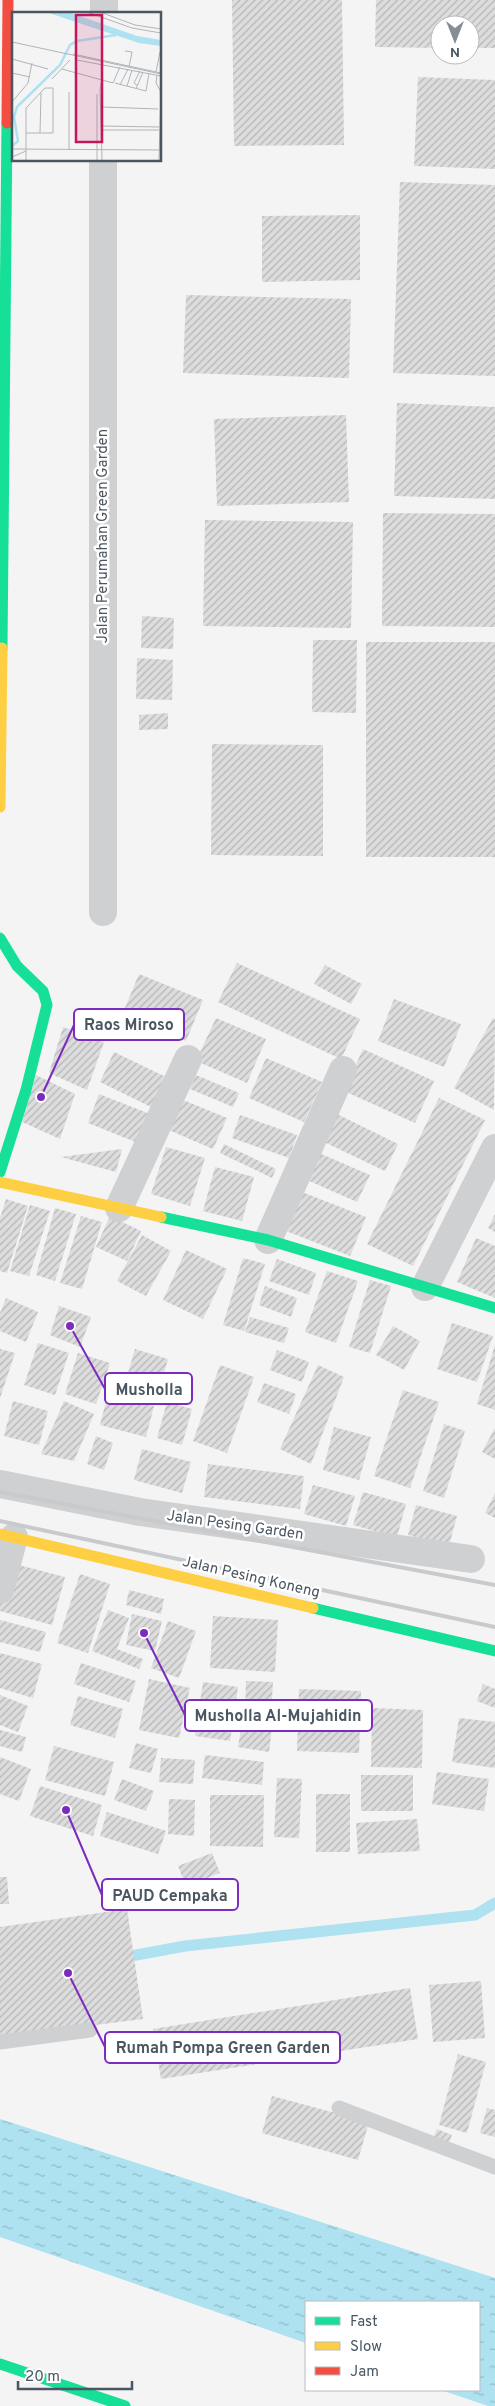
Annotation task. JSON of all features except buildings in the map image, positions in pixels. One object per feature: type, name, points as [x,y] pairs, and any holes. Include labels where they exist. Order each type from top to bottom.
[{"type":"main road","points":[[0,807],[3,226],[8,0]]},
{"type":"main road","points":[[0,938],[17,966],[43,991],[46,1005],[26,1090],[0,1172]]},
{"type":"main road","points":[[0,1182],[268,1240],[495,1308]]},
{"type":"main road","name":"Jalan Pesing Koneng","points":[[7,1536],[495,1651]]},
{"type":"main road","points":[[0,2364],[125,2406]]},
{"type":"street","name":"Jalan Perumahan Green Garden","points":[[103,912],[104,161]]},
{"type":"street","points":[[119,1208],[188,1059]]},
{"type":"street","points":[[268,1240],[343,1070]]},
{"type":"street","points":[[425,1287],[495,1148]]},
{"type":"street","name":"Jalan Pesing Garden","points":[[0,1484],[140,1512],[471,1559]]},
{"type":"street","points":[[0,1590],[7,1536]]},
{"type":"lane","points":[[0,2042],[90,2030]]},
{"type":"lane","points":[[339,2108],[495,2167]]},
{"type":"water","points":[[0,2119],[495,2278],[495,2406],[488,2406],[444,2391],[480,2391],[480,2301],[305,2301],[305,2343],[0,2237]]},
{"type":"waterway","points":[[120,1958],[185,1946],[475,1915],[495,1903]]},
{"type":"railway","points":[[0,1492],[495,1585]]},
{"type":"railway","points":[[0,1521],[495,1627]]},
{"type":"traffic: fast","points":[[2,648],[7,123]]},
{"type":"traffic: fast","points":[[0,938],[17,966],[43,991],[47,1005],[26,1090],[0,1172]]},
{"type":"traffic: fast","points":[[161,1217],[268,1240],[495,1308]]},
{"type":"traffic: fast","points":[[313,1608],[495,1651]]},
{"type":"traffic: fast","points":[[0,2364],[125,2406]]},
{"type":"traffic: slow","points":[[0,807],[2,648]]},
{"type":"traffic: slow","points":[[0,1182],[161,1217]]},
{"type":"traffic: slow","points":[[0,1534],[313,1608]]},
{"type":"traffic: jam","points":[[7,123],[8,0]]},
{"type":"place","name":"Raos Miroso","points":[[41,1097]]},
{"type":"place","name":"Musholla","points":[[70,1326]]},
{"type":"place","name":"Musholla Al-Mujahidin","points":[[144,1633]]},
{"type":"place","name":"PAUD Cempaka","points":[[66,1810]]},
{"type":"place","name":"Rumah Pompa Green Garden","points":[[68,1973]]}]
